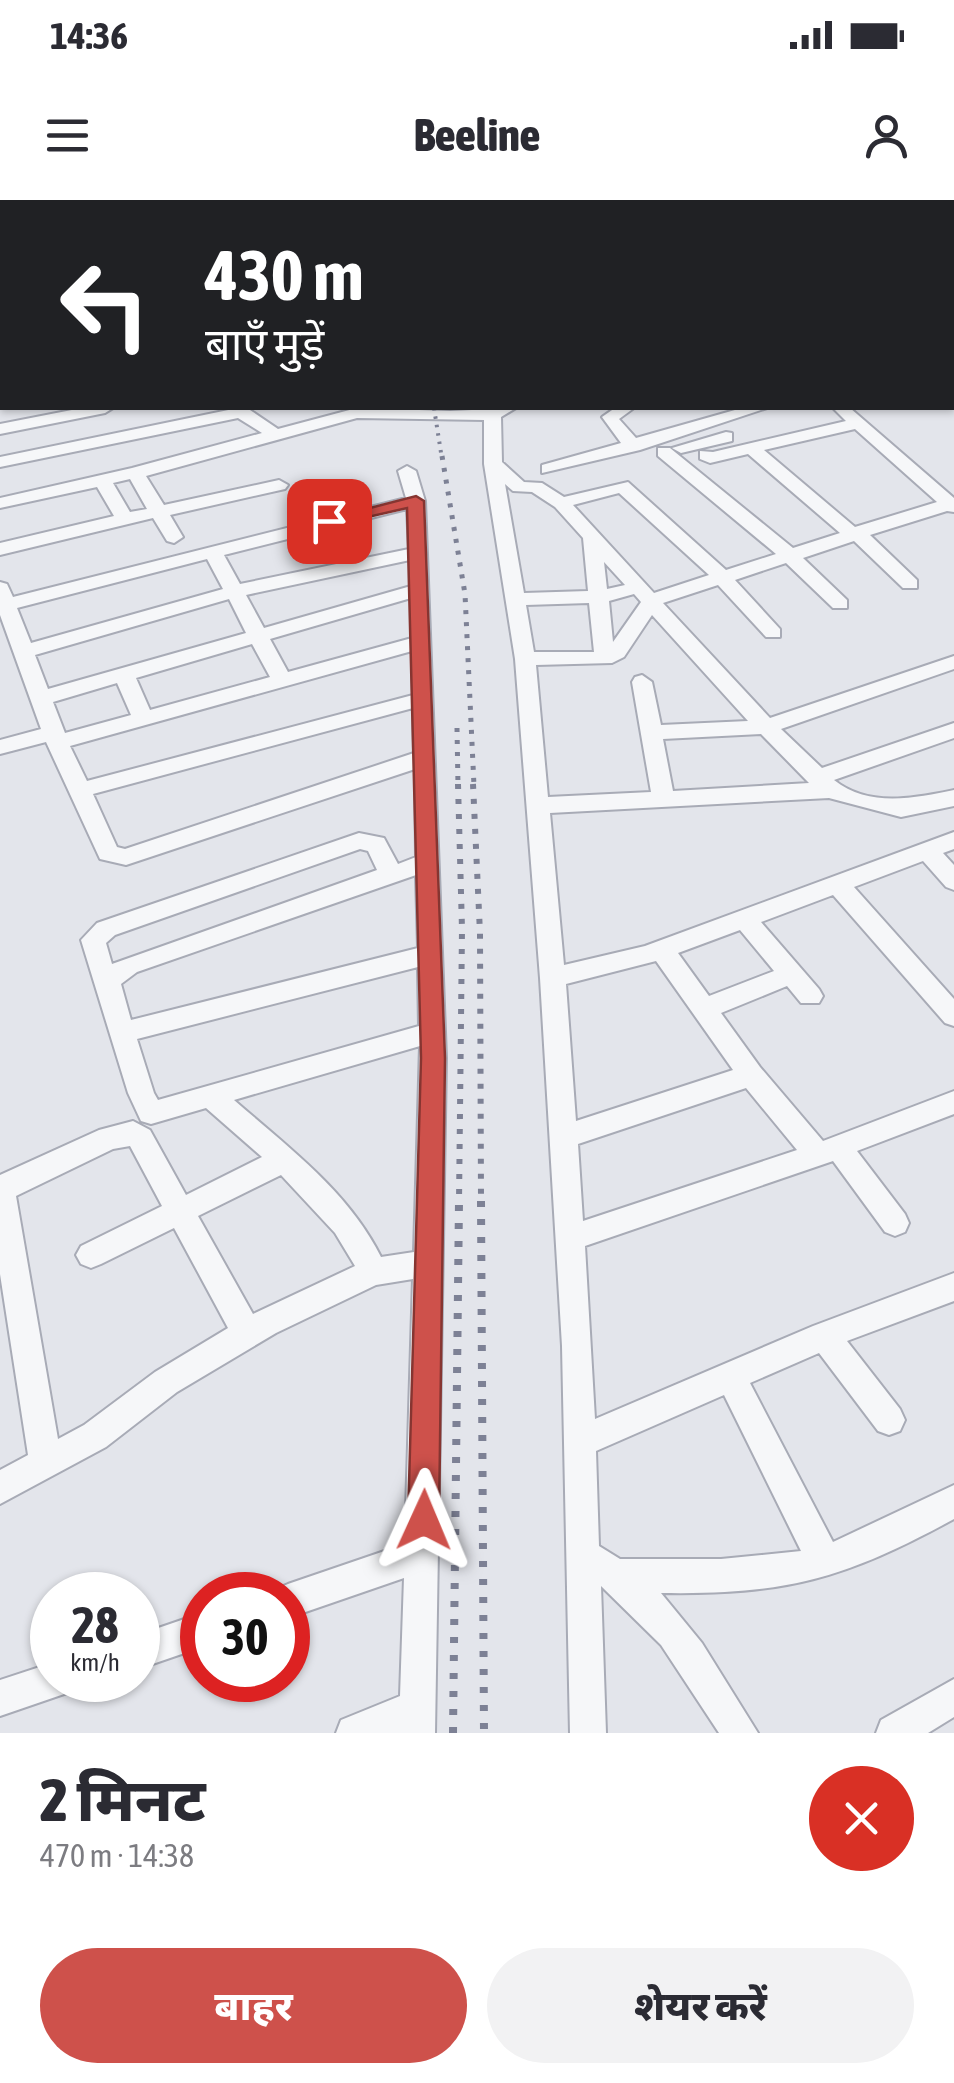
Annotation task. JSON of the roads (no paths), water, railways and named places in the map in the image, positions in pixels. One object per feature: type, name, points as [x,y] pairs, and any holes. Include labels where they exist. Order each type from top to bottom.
[{"type":"street","points":[[31,496],[6,460],[1,428],[95,410]]},
{"type":"street","points":[[0,503],[135,473],[357,413],[498,410],[493,464],[518,599],[571,1238],[588,1733]]},
{"type":"street","points":[[621,410],[612,414],[612,424],[634,446]]},
{"type":"street","points":[[493,464],[519,487],[752,410]]},
{"type":"street","points":[[843,410],[952,506]]},
{"type":"street","points":[[6,460],[241,412],[276,435]]},
{"type":"street","points":[[695,445],[710,458],[858,423]]},
{"type":"street","points":[[542,478],[726,437]]},
{"type":"street","points":[[751,448],[910,584]]},
{"type":"street","points":[[664,452],[788,554],[840,604]]},
{"type":"street","points":[[354,1733],[417,1720],[433,1032],[416,501],[407,471]]},
{"type":"street","points":[[135,473],[174,537]]},
{"type":"street","points":[[542,478],[592,538],[824,784],[860,801],[901,809],[954,798]]},
{"type":"street","points":[[102,480],[126,520]]},
{"type":"street","points":[[0,548],[278,485]]},
{"type":"street","points":[[560,503],[622,486],[720,575],[773,634]]},
{"type":"street","points":[[416,501],[214,552],[4,596],[56,738],[108,852],[126,857],[423,758]]},
{"type":"street","points":[[518,599],[646,594],[952,506]]},
{"type":"street","points":[[592,538],[604,658]]},
{"type":"street","points":[[214,552],[281,678]]},
{"type":"street","points":[[23,652],[236,591],[417,553]]},
{"type":"street","points":[[42,698],[420,589]]},
{"type":"street","points":[[524,659],[604,658],[617,652],[646,594]]},
{"type":"street","points":[[0,748],[143,718],[422,642]]},
{"type":"street","points":[[650,733],[766,726],[954,662]]},
{"type":"street","points":[[123,673],[143,718]]},
{"type":"street","points":[[642,682],[663,797]]},
{"type":"street","points":[[80,790],[423,699]]},
{"type":"street","points":[[536,806],[824,784],[954,730]]},
{"type":"street","points":[[552,978],[662,950],[954,840]]},
{"type":"street","points":[[391,874],[376,844],[359,841],[106,929],[93,940],[92,947],[109,980],[109,991],[147,1111],[168,1110],[433,1032]]},
{"type":"street","points":[[927,850],[954,881]]},
{"type":"street","points":[[109,980],[128,964],[428,862]]},
{"type":"street","points":[[838,885],[954,1016]]},
{"type":"street","points":[[745,919],[810,996]]},
{"type":"street","points":[[662,950],[751,1075],[894,1223]]},
{"type":"street","points":[[124,1032],[432,954]]},
{"type":"street","points":[[704,1009],[792,974]]},
{"type":"street","points":[[561,1138],[751,1075]]},
{"type":"street","points":[[211,1096],[350,1228],[373,1272]]},
{"type":"street","points":[[571,1238],[828,1151],[954,1102]]},
{"type":"street","points":[[46,1464],[3,1190],[30,1171],[120,1133],[140,1138],[247,1333]]},
{"type":"street","points":[[91,1255],[282,1161]]},
{"type":"street","points":[[0,1488],[96,1436],[166,1382],[247,1333],[373,1272],[429,1263]]},
{"type":"street","points":[[577,1443],[824,1336],[954,1287]]},
{"type":"street","points":[[824,1336],[889,1420]]},
{"type":"street","points":[[730,1375],[825,1562]]},
{"type":"street","points":[[620,1576],[739,1576],[825,1562],[954,1501]]},
{"type":"street","points":[[310,1594],[423,1555]]},
{"type":"street","points":[[583,1555],[620,1576],[651,1603],[740,1733]]},
{"type":"street","points":[[0,1698],[30,1688]]},
{"type":"street","points":[[894,1733],[954,1698]]},
{"type":"railway","points":[[434,410],[442,459]]},
{"type":"railway","points":[[442,456],[465,594],[474,786]]},
{"type":"railway","points":[[457,728],[458,786]]},
{"type":"railway","points":[[458,784],[462,929],[459,1203]]},
{"type":"railway","points":[[473,784],[480,933],[481,1203]]},
{"type":"railway","points":[[453,1733],[459,1201]]},
{"type":"railway","points":[[481,1201],[484,1733]]}]
